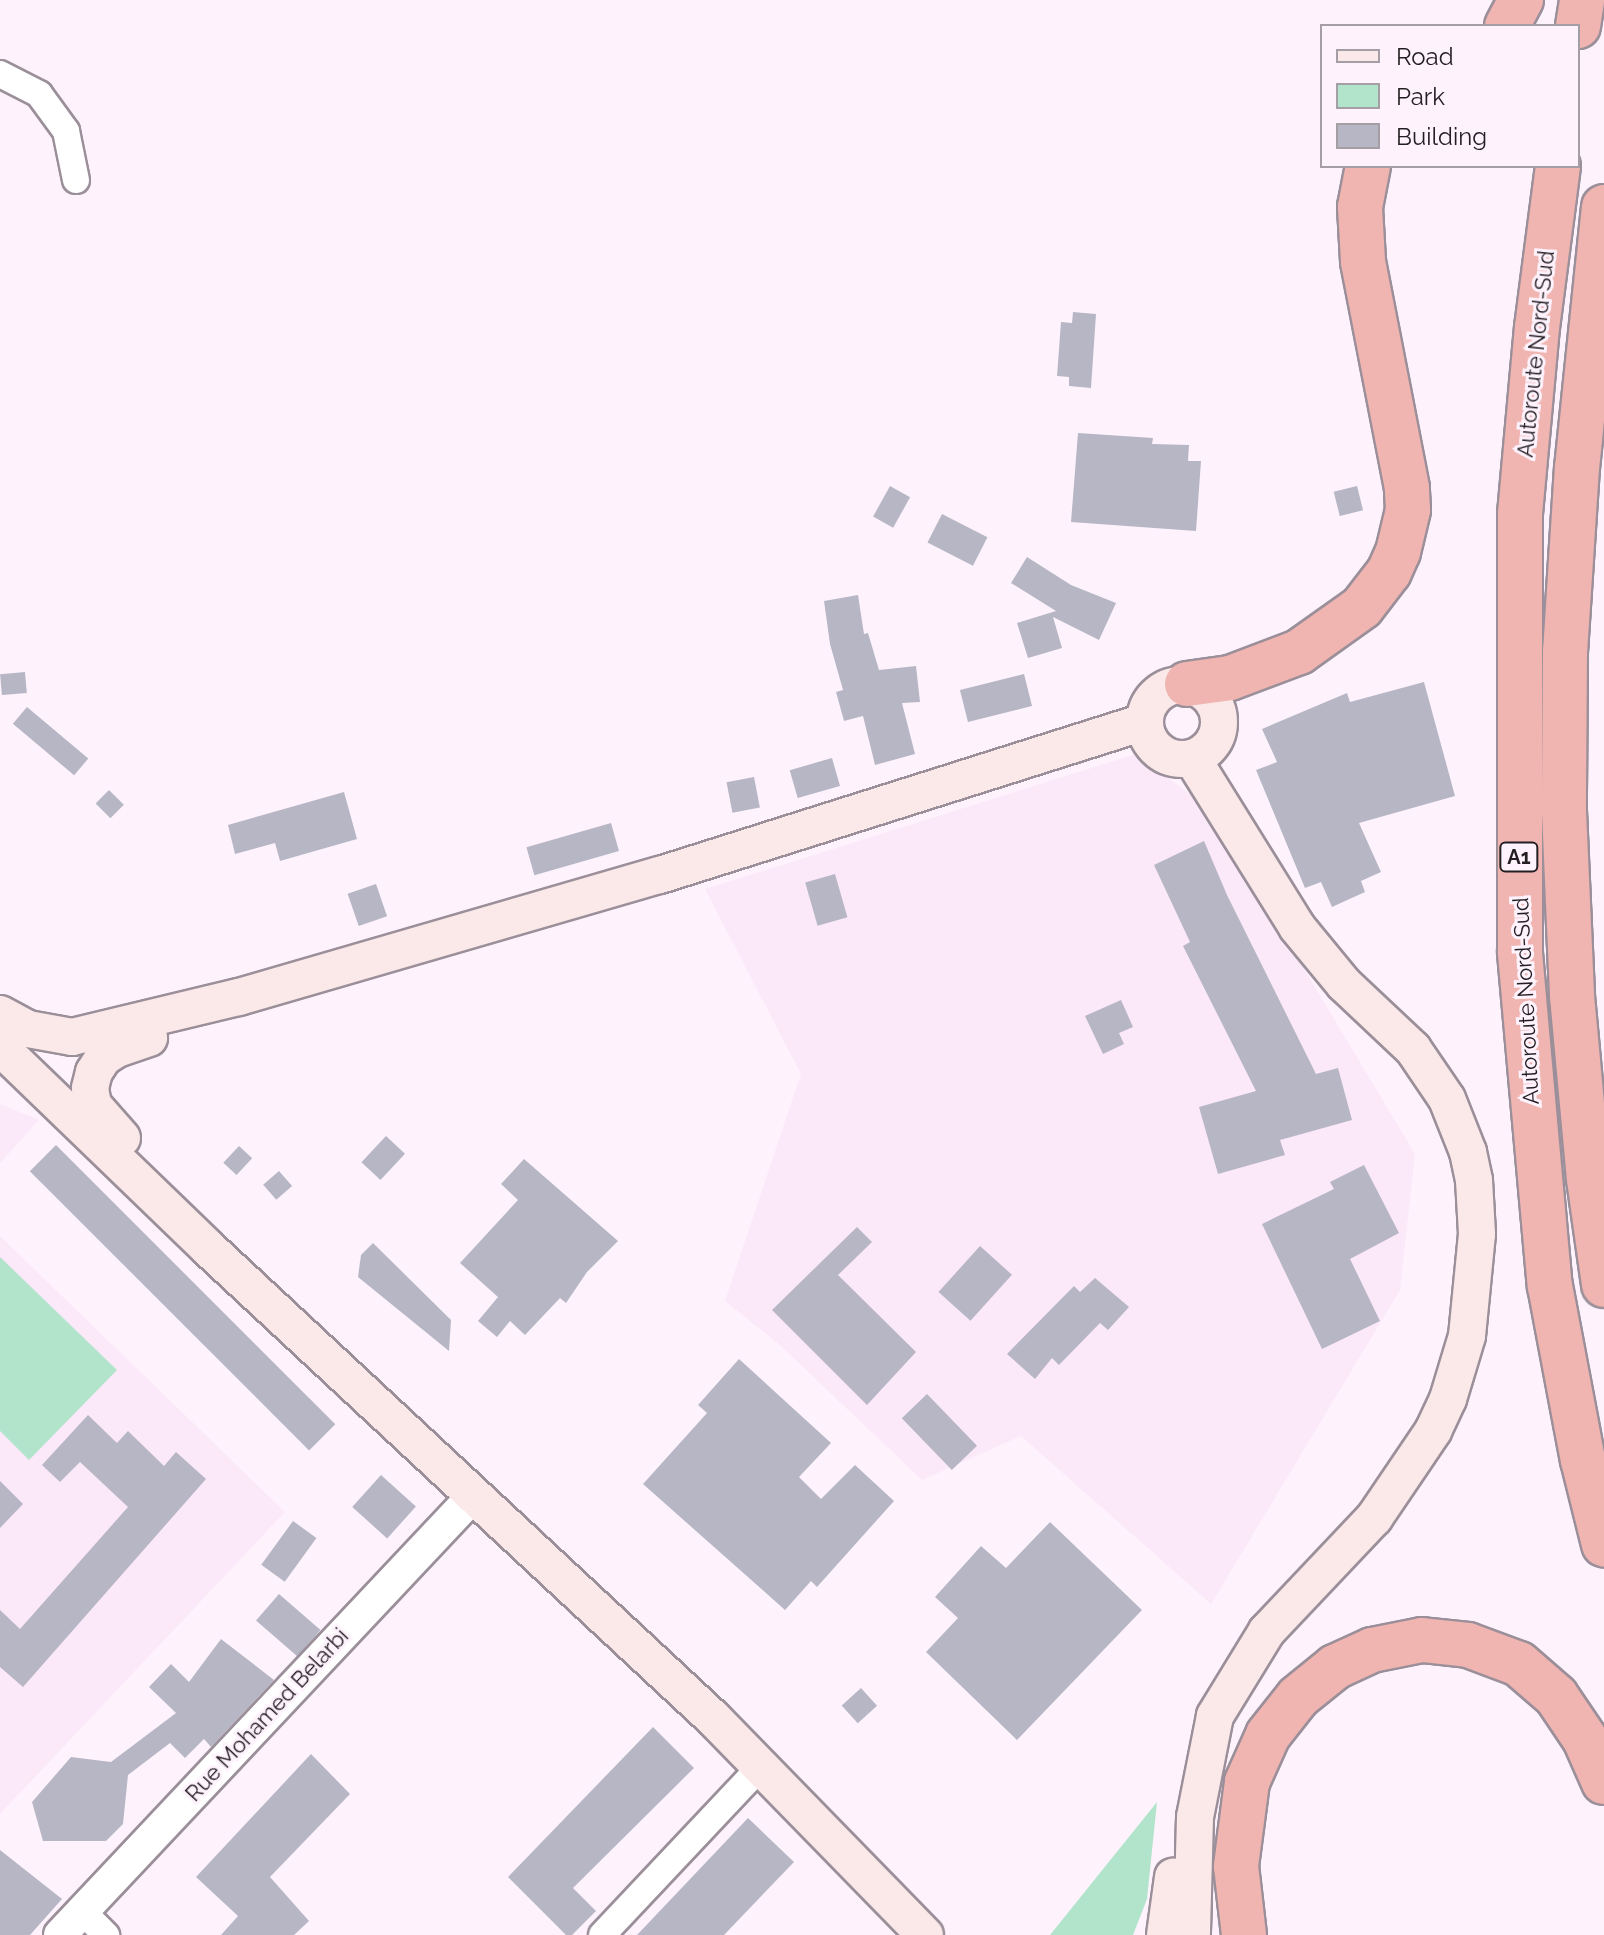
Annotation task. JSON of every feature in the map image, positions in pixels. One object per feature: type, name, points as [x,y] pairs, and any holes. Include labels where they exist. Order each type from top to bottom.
[{"type":"highway","points":[[1508,24],[1521,0]]},
{"type":"highway","points":[[1578,24],[1582,0]]},
{"type":"highway","points":[[1187,684],[1230,678],[1299,652],[1362,607],[1389,572],[1398,552],[1408,510],[1407,488],[1363,261],[1360,207],[1368,168]]},
{"type":"highway","name":"Autoroute Nord-Sud","points":[[1558,168],[1537,327],[1520,514],[1520,953],[1550,1286],[1583,1460],[1604,1544]]},
{"type":"highway","name":"Autoroute Nord-Sud","points":[[1604,207],[1577,467],[1565,651],[1564,811],[1572,996],[1589,1179],[1604,1285]]},
{"type":"highway","points":[[1244,1935],[1236,1866],[1240,1821],[1252,1770],[1268,1735],[1298,1697],[1335,1667],[1372,1650],[1422,1640],[1468,1645],[1519,1664],[1556,1696],[1585,1739],[1604,1782]]},
{"type":"main road","points":[[1187,684],[1211,699],[1218,717],[1213,742],[1192,758],[1168,757],[1157,750],[1146,733],[1146,710],[1162,690],[1187,684]]},
{"type":"main road","points":[[0,1014],[28,1029],[72,1037],[239,997],[660,875],[1144,722]]},
{"type":"main road","points":[[1165,1935],[1187,1787],[1215,1716],[1267,1631],[1374,1518],[1433,1431],[1451,1388],[1467,1336],[1476,1270],[1474,1180],[1459,1124],[1432,1073],[1413,1049],[1319,956],[1192,758]]},
{"type":"main road","points":[[173,1213],[168,1191],[158,1173],[93,1105],[90,1088],[94,1072],[103,1058],[117,1049],[213,1017],[239,997]]},
{"type":"main road","points":[[0,1047],[761,1766],[918,1927],[954,1935]]},
{"type":"main road","points":[[0,1078],[45,1091]]},
{"type":"main road","points":[[1192,1935],[1195,1817],[1215,1716]]},
{"type":"street","points":[[0,74],[39,94],[66,131],[76,180]]},
{"type":"street","name":"Rue Mohamed Belarbi","points":[[60,1935],[474,1495]]},
{"type":"street","points":[[602,1935],[761,1766]]},
{"type":"street","points":[[83,1912],[106,1935]]},
{"type":"shaded area","points":[[1136,754],[1207,807],[1415,1154],[1400,1290],[1211,1604],[1021,1436],[922,1480],[781,1346],[725,1301],[801,1074],[705,889]]},
{"type":"shaded area","points":[[0,1104],[39,1120],[0,1163]]},
{"type":"shaded area","points":[[0,1236],[285,1512],[0,1814]]},
{"type":"green space","points":[[0,1257],[117,1370],[29,1460],[0,1431]]},
{"type":"green space","points":[[1157,1802],[1147,1899],[1133,1935],[1050,1935]]},
{"type":"building","points":[[1073,312],[1096,314],[1091,388],[1069,386],[1069,377],[1057,376],[1061,322],[1072,323]]},
{"type":"building","points":[[1078,433],[1153,438],[1152,444],[1189,445],[1188,461],[1201,461],[1196,531],[1071,522]]},
{"type":"building","points":[[890,486],[910,497],[893,528],[873,517]]},
{"type":"building","points":[[1357,486],[1363,510],[1340,516],[1334,492]]},
{"type":"building","points":[[942,514],[987,537],[973,566],[927,543]]},
{"type":"building","points":[[1027,557],[1071,585],[1116,603],[1099,640],[1053,617],[1062,648],[1028,658],[1017,623],[1056,611],[1011,583]]},
{"type":"building","points":[[858,595],[864,634],[868,633],[879,670],[916,666],[920,702],[902,703],[915,754],[875,765],[863,716],[844,721],[836,692],[843,690],[830,644],[824,601]]},
{"type":"building","points":[[25,672],[27,693],[2,695],[0,674]]},
{"type":"building","points":[[1024,674],[1032,706],[968,722],[960,690]]},
{"type":"building","points":[[1424,682],[1455,796],[1359,823],[1381,872],[1361,881],[1365,892],[1332,907],[1321,882],[1305,888],[1256,770],[1277,762],[1262,729],[1347,693],[1350,702]]},
{"type":"building","points":[[27,707],[88,758],[74,775],[13,724]]},
{"type":"building","points":[[832,758],[840,786],[798,798],[790,770]]},
{"type":"building","points":[[754,777],[760,807],[732,813],[727,782]]},
{"type":"building","points":[[109,790],[124,805],[110,818],[96,803]]},
{"type":"building","points":[[344,792],[357,839],[280,861],[275,843],[235,854],[228,825]]},
{"type":"building","points":[[611,823],[619,851],[534,875],[526,847]]},
{"type":"building","points":[[1204,841],[1227,895],[1316,1074],[1338,1068],[1352,1120],[1280,1140],[1285,1155],[1218,1174],[1199,1107],[1256,1091],[1183,946],[1190,942],[1154,865]]},
{"type":"building","points":[[835,874],[847,917],[818,926],[805,883]]},
{"type":"building","points":[[376,884],[387,916],[359,926],[348,894]]},
{"type":"building","points":[[1121,1000],[1133,1027],[1119,1033],[1124,1044],[1103,1054],[1085,1016]]},
{"type":"building","points":[[386,1136],[405,1154],[380,1180],[361,1162]]},
{"type":"building","points":[[56,1145],[335,1424],[309,1450],[30,1171]]},
{"type":"building","points":[[239,1146],[252,1158],[236,1175],[223,1163]]},
{"type":"building","points":[[524,1159],[618,1241],[587,1272],[566,1303],[560,1298],[525,1335],[510,1321],[497,1337],[478,1321],[498,1297],[460,1263],[518,1200],[501,1184]]},
{"type":"building","points":[[1364,1165],[1399,1233],[1350,1259],[1380,1321],[1322,1349],[1262,1224],[1334,1189],[1330,1182]]},
{"type":"building","points":[[279,1171],[292,1186],[276,1200],[263,1185]]},
{"type":"building","points":[[857,1227],[872,1242],[838,1275],[916,1352],[867,1405],[772,1310]]},
{"type":"building","points":[[373,1243],[451,1320],[449,1351],[358,1277],[361,1255]]},
{"type":"building","points":[[980,1246],[1012,1275],[970,1321],[939,1292]]},
{"type":"building","points":[[1095,1278],[1129,1307],[1108,1330],[1100,1323],[1059,1365],[1052,1358],[1035,1379],[1007,1354],[1074,1286],[1080,1292]]},
{"type":"building","points":[[739,1359],[831,1443],[799,1477],[821,1499],[855,1465],[894,1501],[817,1587],[811,1581],[785,1610],[643,1484],[707,1413],[698,1405]]},
{"type":"building","points":[[927,1394],[977,1446],[952,1470],[902,1418]]},
{"type":"building","points":[[88,1415],[117,1443],[128,1431],[164,1466],[176,1452],[206,1479],[23,1687],[0,1667],[0,1610],[20,1629],[128,1507],[80,1462],[60,1482],[42,1465]]},
{"type":"building","points":[[381,1475],[416,1506],[387,1538],[352,1507]]},
{"type":"building","points":[[0,1481],[23,1504],[0,1528]]},
{"type":"building","points":[[293,1521],[316,1538],[285,1582],[261,1565]]},
{"type":"building","points":[[1050,1522],[1142,1610],[1017,1740],[926,1652],[958,1618],[935,1597],[981,1546],[1006,1568]]},
{"type":"building","points":[[279,1594],[321,1630],[298,1656],[256,1620]]},
{"type":"building","points":[[221,1639],[274,1680],[211,1747],[204,1739],[185,1758],[170,1743],[128,1775],[123,1824],[106,1841],[43,1841],[32,1802],[71,1757],[111,1762],[176,1713],[149,1687],[171,1664],[189,1682]]},
{"type":"building","points":[[861,1688],[877,1706],[858,1723],[842,1705]]},
{"type":"building","points":[[653,1727],[694,1768],[573,1888],[596,1911],[572,1935],[566,1935],[508,1877]]},
{"type":"building","points":[[311,1754],[350,1794],[270,1877],[309,1921],[294,1935],[221,1935],[238,1916],[196,1877]]},
{"type":"building","points":[[748,1818],[794,1862],[724,1935],[637,1935]]},
{"type":"building","points":[[0,1850],[62,1899],[30,1935],[0,1935]]}]
